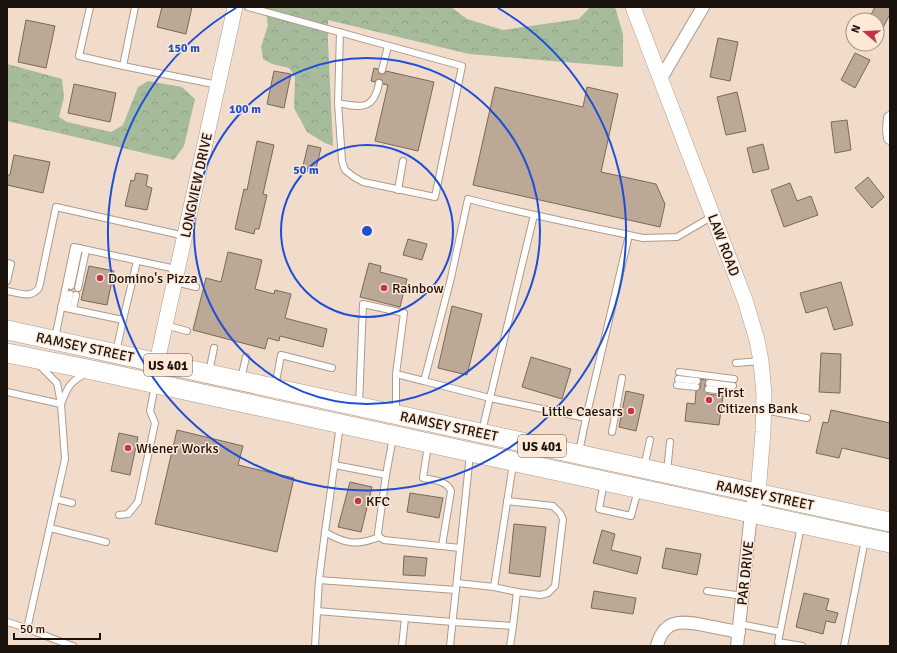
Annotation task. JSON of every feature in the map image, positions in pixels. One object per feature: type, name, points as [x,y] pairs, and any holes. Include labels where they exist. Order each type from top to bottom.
[{"type":"main road","name":"RAMSEY STREET","points":[[7,330],[890,522]]},
{"type":"main road","name":"RAMSEY STREET","points":[[7,353],[92,370],[890,543]]},
{"type":"street","name":"LONGVIEW DRIVE","points":[[157,362],[235,7]]},
{"type":"street","name":"LAW ROAD","points":[[633,7],[747,306],[757,340],[761,361],[764,410],[758,493],[751,513]]},
{"type":"street","points":[[660,80],[703,7]]},
{"type":"street","points":[[890,118],[890,138]]},
{"type":"street","name":"PAR DRIVE","points":[[737,646],[751,513]]},
{"type":"street","points":[[657,646],[666,629],[678,622],[739,628]]},
{"type":"lane","points":[[90,7],[79,56],[218,85]]},
{"type":"lane","points":[[123,66],[135,7]]},
{"type":"lane","points":[[248,7],[340,32],[388,46],[462,66],[435,197],[363,182],[346,170],[342,160],[338,103],[340,32]]},
{"type":"lane","points":[[382,70],[388,46]]},
{"type":"lane","points":[[338,103],[356,107],[365,106],[374,100],[380,83]]},
{"type":"lane","points":[[398,190],[403,161]]},
{"type":"lane","points":[[424,381],[451,278],[468,199],[534,215],[643,238],[677,237],[713,216]]},
{"type":"lane","points":[[7,291],[30,295],[34,294],[39,288],[56,206],[185,236]]},
{"type":"lane","points":[[481,433],[534,215]]},
{"type":"lane","points":[[579,454],[629,235]]},
{"type":"lane","points":[[67,308],[74,247],[137,261],[176,276],[196,287]]},
{"type":"lane","points":[[79,248],[74,287],[86,250]]},
{"type":"lane","points":[[116,353],[137,261]]},
{"type":"lane","points":[[7,263],[10,264],[7,281]]},
{"type":"lane","points":[[55,340],[73,294]]},
{"type":"lane","points":[[359,406],[363,304],[404,314],[396,374],[396,414]]},
{"type":"lane","points":[[67,308],[123,320]]},
{"type":"lane","points":[[166,326],[187,331]]},
{"type":"lane","points":[[208,374],[214,348]]},
{"type":"lane","points":[[241,381],[246,356]]},
{"type":"lane","points":[[275,388],[281,356],[332,368]]},
{"type":"lane","points":[[27,629],[65,459],[61,404],[56,383],[41,366],[31,359]]},
{"type":"lane","points":[[736,363],[761,361]]},
{"type":"lane","points":[[61,404],[68,387],[75,379],[92,370]]},
{"type":"lane","points":[[396,374],[490,398],[586,418]]},
{"type":"lane","points":[[612,432],[622,378]]},
{"type":"lane","points":[[697,384],[678,378],[734,379]]},
{"type":"lane","points":[[119,515],[128,514],[138,502],[155,424],[150,411],[155,384]]},
{"type":"lane","points":[[709,386],[733,389]]},
{"type":"lane","points":[[7,392],[61,404]]},
{"type":"lane","points":[[764,410],[808,418]]},
{"type":"lane","points":[[315,646],[319,580],[324,532],[341,424]]},
{"type":"lane","points":[[379,537],[378,533],[386,475],[394,435]]},
{"type":"lane","points":[[644,468],[650,440]]},
{"type":"lane","points":[[667,473],[670,442]]},
{"type":"lane","points":[[428,444],[423,478],[444,483],[449,486],[451,490],[442,546]]},
{"type":"lane","points":[[450,646],[470,452]]},
{"type":"lane","points":[[494,587],[513,461]]},
{"type":"lane","points":[[335,465],[386,475]]},
{"type":"lane","points":[[604,481],[599,509],[631,516],[638,488]]},
{"type":"lane","points":[[56,500],[72,503]]},
{"type":"lane","points":[[456,583],[494,587],[540,595],[548,593],[555,586],[562,519],[560,513],[553,506],[507,501]]},
{"type":"lane","points":[[801,524],[778,642],[802,646]]},
{"type":"lane","points":[[50,528],[106,542]]},
{"type":"lane","points":[[324,532],[333,537],[358,543],[368,542],[379,537]]},
{"type":"lane","points":[[379,537],[384,540],[460,548]]},
{"type":"lane","points":[[844,646],[866,538]]},
{"type":"lane","points":[[319,580],[456,590]]},
{"type":"lane","points":[[707,591],[743,596]]},
{"type":"lane","points":[[510,646],[517,592]]},
{"type":"lane","points":[[317,611],[513,626]]},
{"type":"lane","points":[[402,646],[405,618]]},
{"type":"lane","points":[[7,622],[73,646]]},
{"type":"lane","points":[[739,628],[780,632]]},
{"type":"green space","points":[[265,7],[451,7],[467,19],[503,30],[579,19],[590,7],[615,7],[623,34],[623,67],[469,54],[328,20],[333,146],[307,132],[294,108],[295,77],[289,68],[272,64],[263,59],[261,47],[268,25]]},
{"type":"green space","points":[[7,64],[62,79],[64,97],[59,117],[67,122],[111,132],[123,125],[138,87],[148,81],[182,87],[195,99],[184,146],[174,160],[7,121]]},
{"type":"building","points":[[162,7],[192,7],[186,34],[157,27]]},
{"type":"building","points":[[875,7],[890,7],[890,14],[885,24],[885,12],[872,12]]},
{"type":"building","points":[[26,20],[55,26],[46,68],[18,62]]},
{"type":"building","points":[[718,38],[738,42],[730,81],[710,77]]},
{"type":"building","points":[[855,53],[870,60],[855,88],[841,80]]},
{"type":"building","points":[[374,68],[378,69],[379,73],[381,74],[385,73],[386,71],[434,82],[418,151],[375,141],[388,85],[383,84],[382,80],[380,79],[376,80],[375,82],[371,81]]},
{"type":"building","points":[[274,71],[291,74],[284,108],[267,104]]},
{"type":"building","points":[[74,84],[116,93],[110,122],[68,113]]},
{"type":"building","points":[[495,87],[583,107],[587,87],[618,94],[601,172],[656,184],[665,204],[660,227],[473,185]]},
{"type":"building","points":[[737,92],[746,131],[726,135],[717,97]]},
{"type":"building","points":[[847,120],[851,150],[835,153],[831,122]]},
{"type":"building","points":[[257,141],[274,145],[263,194],[267,195],[259,229],[255,229],[254,234],[235,229],[244,189],[247,190]]},
{"type":"building","points":[[763,144],[769,169],[753,173],[747,148]]},
{"type":"building","points":[[308,145],[321,148],[315,173],[302,170]]},
{"type":"building","points":[[14,155],[50,162],[43,193],[7,185],[7,175],[10,175]]},
{"type":"building","points":[[136,173],[148,175],[146,186],[152,188],[147,210],[125,206],[131,180],[134,181]]},
{"type":"building","points":[[868,177],[884,197],[872,208],[855,188]]},
{"type":"building","points":[[790,183],[797,201],[811,196],[818,215],[784,227],[771,190]]},
{"type":"building","points":[[408,239],[427,244],[422,260],[403,255]]},
{"type":"building","points":[[228,252],[262,260],[255,289],[274,294],[275,290],[291,294],[285,318],[327,329],[323,347],[280,336],[279,341],[268,338],[265,349],[193,330],[206,278],[221,282]]},
{"type":"building","name":"Rainbow","points":[[369,263],[381,266],[380,272],[407,279],[400,307],[360,297]]},
{"type":"building","name":"Domino's Pizza","points":[[89,266],[114,271],[107,305],[81,300]]},
{"type":"building","points":[[841,282],[853,325],[834,330],[827,307],[806,313],[800,293]]},
{"type":"building","points":[[452,306],[482,314],[467,375],[438,368]]},
{"type":"building","points":[[821,353],[841,354],[840,393],[819,392]]},
{"type":"building","points":[[531,357],[571,369],[562,399],[522,387]]},
{"type":"building","name":"First Citizens Bank","points":[[701,379],[706,380],[704,390],[708,394],[723,396],[719,425],[685,421],[687,403],[695,404],[696,391],[700,389]]},
{"type":"building","name":"Little Caesars","points":[[626,391],[644,395],[636,431],[619,427]]},
{"type":"building","points":[[831,410],[890,423],[890,459],[842,448],[839,458],[816,453],[823,422],[828,423]]},
{"type":"building","points":[[177,430],[243,446],[238,465],[294,478],[277,552],[155,524]]},
{"type":"building","points":[[119,433],[138,437],[130,475],[111,471]]},
{"type":"building","points":[[350,482],[372,487],[361,532],[338,527]]},
{"type":"building","points":[[410,493],[443,498],[439,518],[407,512]]},
{"type":"building","points":[[514,524],[546,527],[540,577],[509,573]]},
{"type":"building","points":[[602,530],[615,534],[611,550],[641,557],[637,574],[593,563]]},
{"type":"building","points":[[666,548],[701,554],[697,575],[662,568]]},
{"type":"building","points":[[404,556],[427,558],[425,576],[403,575]]},
{"type":"building","points":[[594,591],[636,598],[633,614],[591,608]]},
{"type":"building","points":[[804,593],[829,599],[826,610],[838,613],[835,623],[826,621],[823,634],[796,627]]},
{"type":"place","name":"Domino's Pizza","points":[[100,278]]},
{"type":"place","name":"Rainbow","points":[[384,288]]},
{"type":"place","name":"First Citizens Bank","points":[[709,400]]},
{"type":"place","name":"Little Caesars","points":[[631,411]]},
{"type":"place","name":"Wiener Works","points":[[128,448]]},
{"type":"place","name":"KFC","points":[[358,501]]}]
